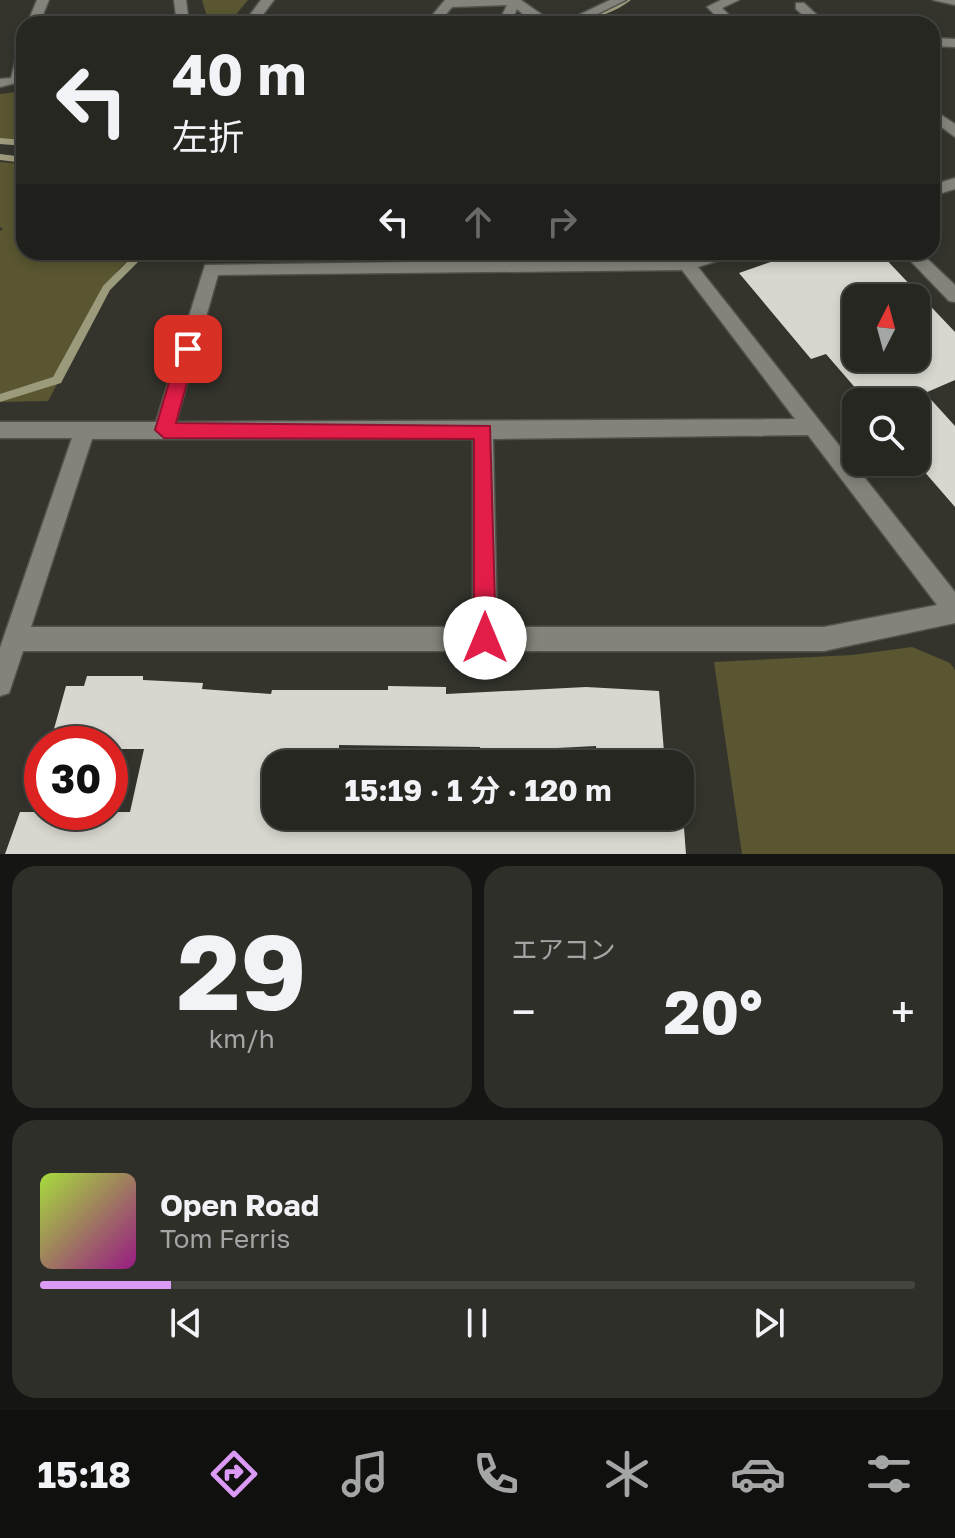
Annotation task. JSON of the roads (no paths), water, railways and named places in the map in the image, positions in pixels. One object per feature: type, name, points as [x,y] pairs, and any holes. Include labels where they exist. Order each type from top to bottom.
[{"type":"street","points":[[255,16],[268,0]]},
{"type":"street","points":[[584,16],[620,0]]},
{"type":"street","points":[[723,16],[713,7],[733,0]]},
{"type":"street","points":[[939,0],[955,1]]},
{"type":"street","points":[[437,16],[448,3],[515,1],[533,16]]},
{"type":"street","points":[[800,6],[812,16]]},
{"type":"street","points":[[164,430],[211,269],[596,260]]},
{"type":"street","points":[[15,639],[824,639],[955,611],[683,260]]},
{"type":"street","points":[[918,260],[955,296]]},
{"type":"street","points":[[0,430],[483,431],[812,427]]},
{"type":"street","points":[[0,684],[85,430]]},
{"type":"street","points":[[483,431],[485,638]]},
{"type":"waterway","points":[[589,16],[603,13],[628,0]]},
{"type":"waterway","points":[[0,141],[16,142]]},
{"type":"waterway","points":[[0,157],[16,159]]},
{"type":"waterway","points":[[0,398],[57,380],[106,288],[135,260]]}]
